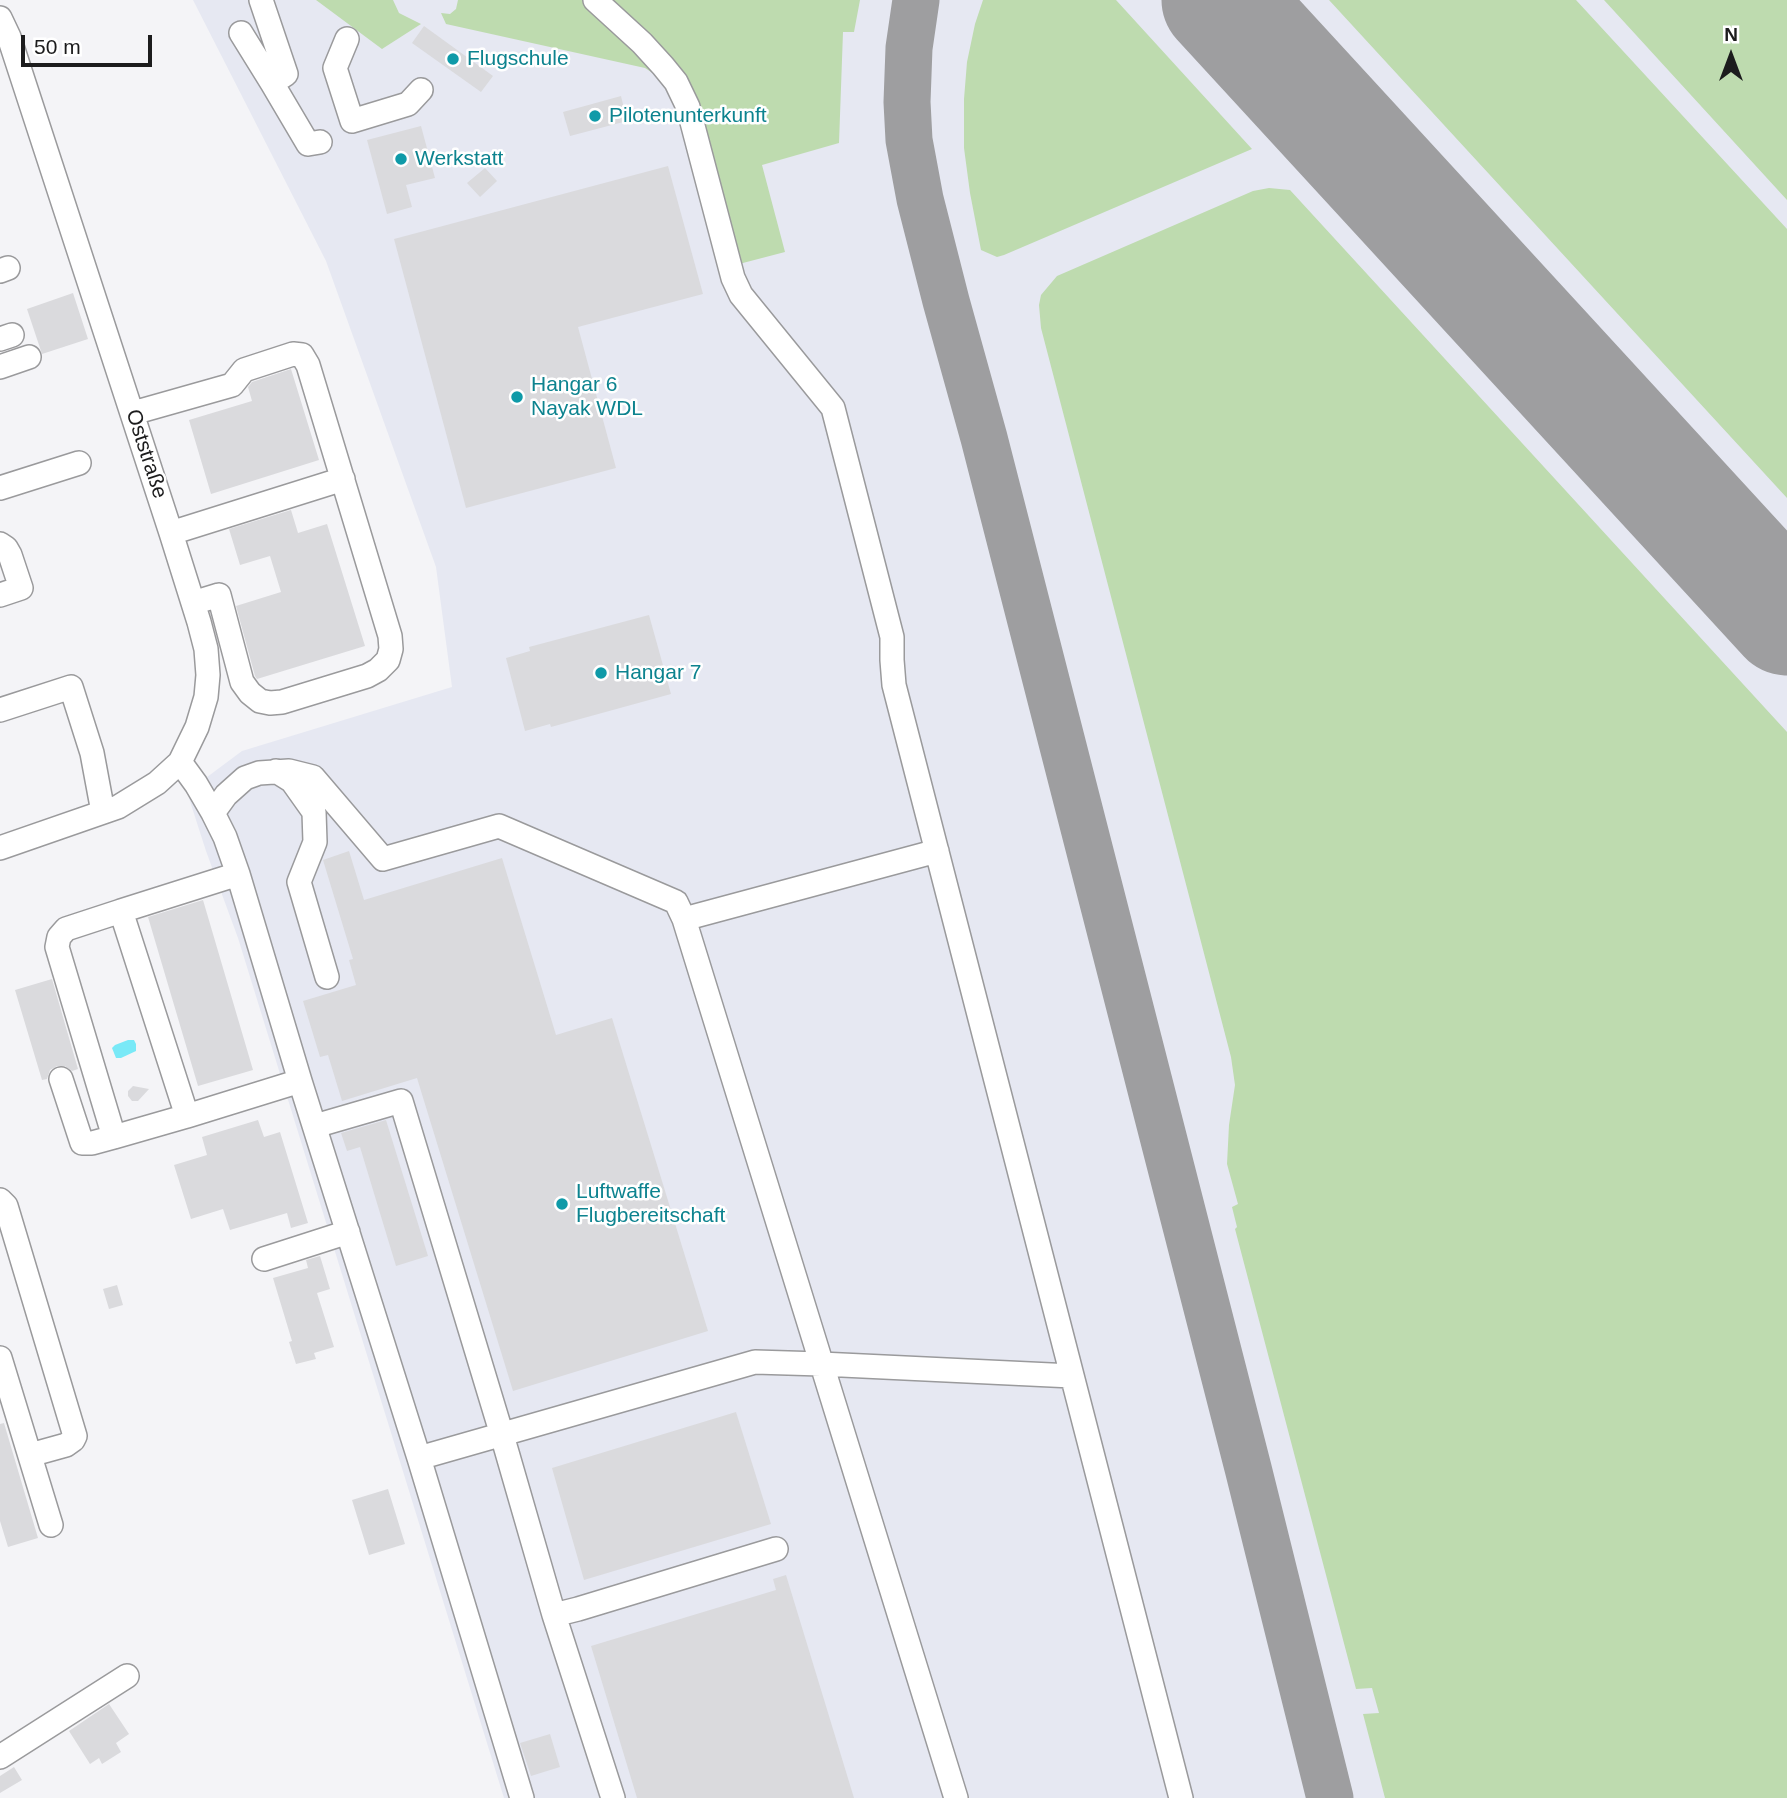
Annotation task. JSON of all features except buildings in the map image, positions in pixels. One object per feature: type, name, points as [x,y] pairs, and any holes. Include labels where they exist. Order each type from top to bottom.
[{"type":"lane","points":[[261,0],[286,74],[272,83]]},
{"type":"lane","points":[[595,0],[642,43],[676,82],[688,107],[733,278],[741,295],[833,408],[892,637],[894,685],[1181,1798]]},
{"type":"lane","name":"Oststraße","points":[[0,19],[13,50],[133,413],[193,603],[206,649],[207,686],[197,727],[180,762],[156,783],[118,807],[0,848]]},
{"type":"lane","points":[[241,33],[308,144],[320,142]]},
{"type":"lane","points":[[347,39],[335,68],[352,121],[408,104],[421,90]]},
{"type":"lane","points":[[133,413],[232,386],[244,370],[293,354],[302,355],[309,365],[390,636],[391,649],[388,660],[367,676],[282,702],[260,701],[242,682],[219,595],[193,603]]},
{"type":"lane","points":[[0,367],[29,357]]},
{"type":"lane","points":[[0,488],[79,463]]},
{"type":"lane","points":[[171,533],[343,479]]},
{"type":"lane","points":[[0,544],[10,555],[21,588],[0,595]]},
{"type":"lane","points":[[0,710],[71,687],[92,753],[103,812]]},
{"type":"lane","points":[[180,762],[213,813],[238,874],[522,1798]]},
{"type":"lane","points":[[275,771],[292,781],[314,812],[315,842],[299,882],[327,977]]},
{"type":"lane","points":[[213,813],[226,795],[245,778],[259,773],[289,771],[313,777],[383,859],[499,826],[676,902],[684,919],[956,1798]]},
{"type":"lane","points":[[684,919],[937,851]]},
{"type":"lane","points":[[114,1138],[57,947],[60,937],[66,929],[238,874]]},
{"type":"lane","points":[[121,911],[187,1116]]},
{"type":"lane","points":[[61,1079],[82,1143],[114,1138],[300,1081]]},
{"type":"lane","points":[[315,1126],[401,1101],[554,1615],[613,1798]]},
{"type":"lane","points":[[0,1199],[6,1206],[75,1436],[66,1444],[30,1455]]},
{"type":"lane","points":[[264,1259],[348,1232]]},
{"type":"lane","points":[[419,1458],[755,1362],[1072,1376]]},
{"type":"lane","points":[[2,1371],[51,1525]]},
{"type":"lane","points":[[554,1615],[776,1549]]},
{"type":"lane","points":[[0,1757],[127,1676]]},
{"type":"shaded area","points":[[193,0],[1787,0],[1787,1798],[504,1798],[238,938],[187,792],[242,751],[452,687],[436,567],[326,261]]},
{"type":"green space","points":[[316,0],[393,0],[399,13],[421,24],[382,49]]},
{"type":"green space","points":[[458,0],[860,0],[854,32],[843,32],[839,143],[762,165],[785,252],[739,264],[699,103],[645,68],[446,24],[441,13],[450,14],[456,9]]},
{"type":"green space","points":[[983,0],[1116,0],[1252,149],[1004,255],[997,257],[981,250],[964,148],[964,99],[967,62]]},
{"type":"green space","points":[[1329,0],[1576,0],[1787,229],[1787,498]]},
{"type":"green space","points":[[1604,0],[1787,0],[1787,200]]},
{"type":"green space","points":[[1269,188],[1290,190],[1787,732],[1787,1798],[1385,1798],[1363,1714],[1379,1713],[1372,1688],[1356,1689],[1235,1229],[1237,1227],[1232,1207],[1238,1204],[1227,1164],[1235,1085],[1231,1057],[1041,328],[1039,305],[1041,295],[1057,276],[1253,191]]},
{"type":"water","points":[[134,1040],[136,1051],[116,1058],[112,1048]]},
{"type":"taxiway","points":[[916,0],[909,48],[907,102],[909,140],[920,199],[984,438],[1330,1798]]},
{"type":"runway","points":[[1220,0],[1787,617]]},
{"type":"place","name":"Flugschule","points":[[453,59]]},
{"type":"place","name":"Pilotenunterkunft","points":[[595,116]]},
{"type":"place","name":"Werkstatt","points":[[401,159]]},
{"type":"place","name":"Hangar 6 Nayak WDL","points":[[517,397]]},
{"type":"place","name":"Hangar 7","points":[[601,673]]},
{"type":"place","name":"Luftwaffe Flugbereitschaft","points":[[562,1204]]}]
